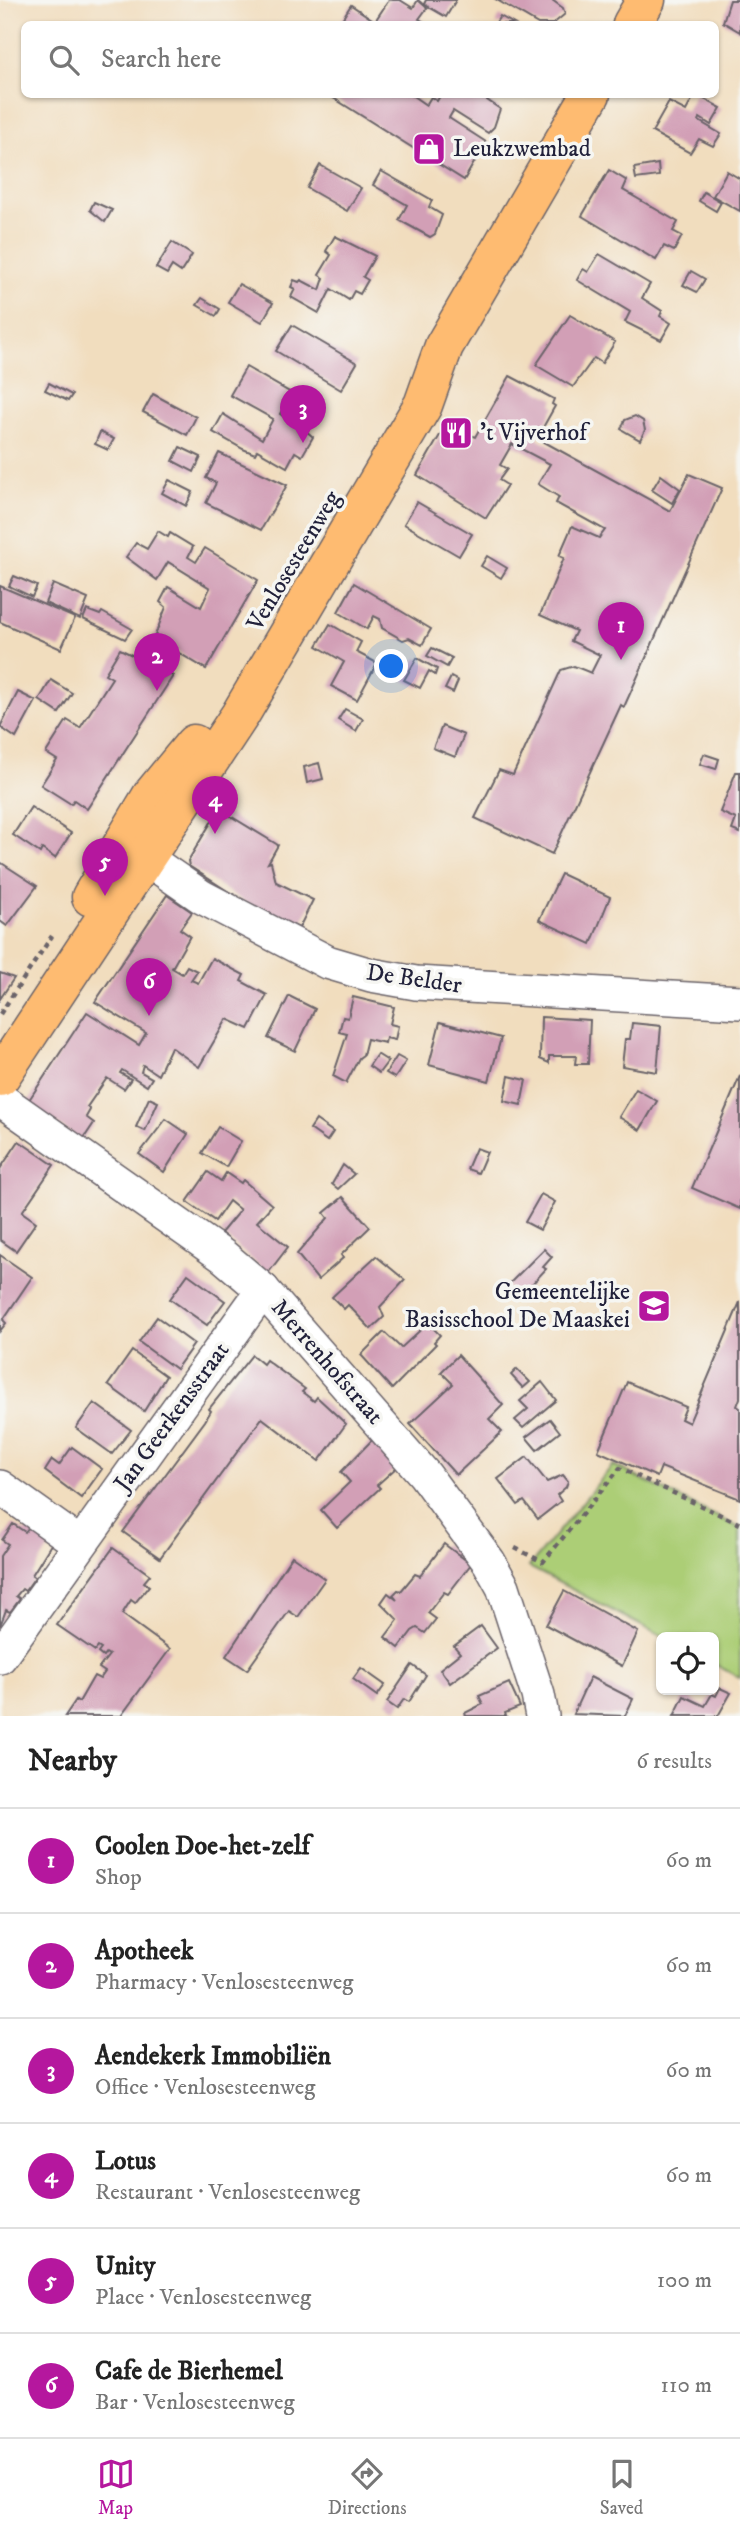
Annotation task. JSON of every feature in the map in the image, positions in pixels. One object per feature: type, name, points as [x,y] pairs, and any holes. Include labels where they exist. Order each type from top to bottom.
[{"type":"main road","points":[[634,21],[646,0]]},
{"type":"main road","name":"Venlosesteenweg","points":[[2,1055],[134,849],[240,715],[423,405],[444,346],[589,98]]},
{"type":"street","name":"De Belder","points":[[134,849],[202,897],[327,962],[370,975],[416,983],[740,1002]]},
{"type":"street","name":"Merrenhofstraat","points":[[0,1099],[223,1256],[263,1290],[425,1475],[489,1562],[503,1587],[538,1695],[541,1716]]},
{"type":"street","name":"Jan Geerkensstraat","points":[[0,1657],[263,1290]]},
{"type":"street","points":[[0,1487],[80,1544]]},
{"type":"path","points":[[0,1014],[58,927]]},
{"type":"path","points":[[489,1562],[514,1548],[544,1562],[620,1468],[740,1524]]},
{"type":"green space","points":[[613,1465],[740,1528],[740,1678],[719,1667],[719,1632],[656,1633],[529,1567]]},
{"type":"building","points":[[389,0],[400,0],[413,8],[418,0],[427,8],[419,19],[423,21],[375,21]]},
{"type":"building","points":[[426,0],[456,0],[446,17],[424,4]]},
{"type":"building","points":[[497,0],[552,0],[563,8],[565,14],[557,21],[533,21]]},
{"type":"building","points":[[730,0],[740,0],[740,32],[723,22]]},
{"type":"building","points":[[351,5],[375,21],[341,21]]},
{"type":"building","points":[[333,98],[416,98],[426,105],[430,98],[437,101],[439,98],[484,98],[500,109],[494,127],[488,133],[453,111],[449,118],[486,142],[464,180]]},
{"type":"building","points":[[693,98],[702,98],[721,108],[711,125],[700,118],[699,121],[721,134],[713,146],[699,139],[690,153],[652,132],[669,102],[686,111]]},
{"type":"building","points":[[658,164],[659,176],[636,179],[634,168]]},
{"type":"building","points":[[320,165],[361,188],[347,211],[307,188]]},
{"type":"building","points":[[609,170],[627,181],[623,190],[678,222],[673,231],[682,236],[674,251],[664,246],[656,260],[582,216]]},
{"type":"building","points":[[381,171],[432,200],[429,207],[442,215],[435,234],[430,237],[399,220],[407,205],[373,185]]},
{"type":"building","points":[[727,171],[740,179],[740,211],[713,196]]},
{"type":"building","points":[[704,192],[721,202],[716,211],[699,201]]},
{"type":"building","points":[[94,202],[112,210],[105,222],[90,210]]},
{"type":"building","points":[[335,236],[375,256],[363,277],[368,280],[360,294],[354,291],[349,300],[331,289],[319,313],[291,297],[295,289],[291,287],[294,280],[301,280],[320,290],[324,278],[319,275],[331,255],[326,251]]},
{"type":"building","points":[[172,242],[192,255],[181,272],[172,266],[167,274],[156,268]]},
{"type":"building","points":[[599,254],[650,284],[642,298],[662,311],[660,316],[671,323],[661,340],[625,322],[630,312],[577,280],[583,269],[588,272]]},
{"type":"building","points":[[691,271],[705,279],[697,292],[683,285]]},
{"type":"building","points":[[239,284],[273,303],[262,322],[228,302]]},
{"type":"building","points":[[202,298],[220,309],[216,316],[197,305]]},
{"type":"building","points":[[570,315],[615,342],[602,363],[594,358],[573,387],[536,365]]},
{"type":"building","points":[[292,325],[357,363],[341,390],[276,351]]},
{"type":"building","points":[[246,367],[291,393],[280,414],[283,416],[292,400],[314,412],[304,429],[313,437],[302,456],[295,452],[287,467],[257,450],[255,454],[243,449],[213,432],[223,414],[262,439],[273,419],[230,395]]},
{"type":"building","points":[[510,376],[554,399],[552,404],[555,406],[537,438],[670,511],[689,474],[722,488],[624,707],[621,705],[552,854],[475,818],[499,770],[513,775],[561,670],[574,666],[591,673],[600,655],[571,641],[576,631],[540,615],[564,558],[559,556],[572,526],[599,538],[605,530],[556,503],[559,497],[538,484],[550,464],[512,444],[500,465],[507,469],[499,480],[507,485],[486,518],[417,475],[447,423],[475,437]]},
{"type":"building","points":[[49,383],[72,395],[68,401],[45,390]]},
{"type":"building","points":[[153,394],[196,417],[187,435],[143,412]]},
{"type":"building","points":[[635,416],[643,421],[645,430],[640,440],[621,429],[625,420]]},
{"type":"building","points":[[100,432],[114,439],[108,450],[95,444]]},
{"type":"building","points":[[180,447],[201,457],[194,472],[173,461]]},
{"type":"building","points":[[219,453],[287,485],[261,530],[206,503],[216,483],[206,478]]},
{"type":"building","points":[[661,475],[680,489],[672,503],[652,490]]},
{"type":"building","points":[[169,480],[193,492],[186,506],[162,493]]},
{"type":"building","points":[[417,502],[472,534],[459,556],[404,524]]},
{"type":"building","points":[[158,531],[168,537],[170,533],[193,547],[188,557],[196,562],[205,548],[258,580],[206,669],[154,638],[166,607],[160,602],[168,587],[201,607],[210,588],[168,562],[157,580],[126,557],[136,543],[147,549]]},
{"type":"building","points":[[487,556],[507,568],[501,578],[481,566]]},
{"type":"building","points":[[14,576],[37,586],[32,597],[9,586]]},
{"type":"building","points":[[354,583],[431,629],[422,645],[409,638],[403,640],[382,628],[380,619],[374,616],[367,629],[338,612]]},
{"type":"building","points":[[53,584],[88,599],[80,619],[45,603]]},
{"type":"building","points":[[0,586],[75,618],[61,649],[0,622]]},
{"type":"building","points":[[87,610],[100,615],[102,612],[132,629],[125,639],[83,619]]},
{"type":"building","points":[[330,624],[361,642],[356,652],[377,663],[357,700],[331,686],[344,662],[317,646]]},
{"type":"building","points":[[432,648],[452,658],[447,667],[427,656]]},
{"type":"building","points":[[120,649],[173,676],[87,809],[74,800],[71,804],[41,785],[57,760],[46,753],[67,720],[80,728],[112,678],[105,674]]},
{"type":"building","points":[[417,658],[437,669],[435,675],[429,671],[420,688],[404,680]]},
{"type":"building","points":[[451,677],[458,681],[453,693],[445,689]]},
{"type":"building","points":[[51,680],[72,693],[59,713],[39,700]]},
{"type":"building","points":[[18,692],[36,701],[16,738],[0,727]]},
{"type":"building","points":[[345,709],[363,719],[356,731],[338,720]]},
{"type":"building","points":[[442,726],[464,735],[455,757],[433,748]]},
{"type":"building","points":[[704,754],[719,759],[716,769],[700,764]]},
{"type":"building","points":[[319,763],[323,779],[307,783],[304,767]]},
{"type":"building","points":[[736,772],[740,772],[740,833],[732,830],[736,819],[720,812]]},
{"type":"building","points":[[31,807],[71,833],[55,858],[42,849],[40,853],[13,835]]},
{"type":"building","points":[[219,809],[278,845],[268,863],[271,862],[276,882],[313,900],[299,928],[246,903],[189,866],[188,861]]},
{"type":"building","points":[[0,862],[37,886],[7,926],[0,921]]},
{"type":"building","points":[[561,874],[610,897],[591,944],[539,920]]},
{"type":"building","points":[[167,895],[192,912],[180,929],[190,936],[172,968],[182,974],[187,966],[197,971],[191,980],[198,983],[212,958],[244,975],[241,981],[267,995],[249,1029],[227,1019],[199,1067],[171,1047],[158,1075],[143,1065],[141,1072],[152,1078],[147,1086],[122,1070],[120,1073],[131,1079],[124,1089],[107,1078],[87,1107],[90,1110],[86,1117],[94,1123],[82,1141],[27,1103],[87,1012],[139,1045],[146,1033],[95,1002]]},
{"type":"building","points":[[0,973],[14,978],[0,999]]},
{"type":"building","points":[[289,996],[315,1009],[295,1051],[268,1038]]},
{"type":"building","points":[[353,997],[394,1007],[390,1024],[398,1026],[395,1040],[386,1038],[385,1043],[367,1039],[363,1055],[346,1083],[333,1076],[347,1034],[339,1032],[343,1017],[348,1018]]},
{"type":"building","points":[[541,1017],[590,1020],[588,1064],[575,1064],[576,1056],[549,1056],[549,1063],[540,1059]]},
{"type":"building","points":[[440,1022],[501,1038],[489,1081],[429,1065]]},
{"type":"building","points":[[632,1023],[661,1026],[657,1072],[622,1066],[625,1039],[630,1039]]},
{"type":"building","points":[[377,1054],[388,1061],[379,1073],[369,1066]]},
{"type":"building","points":[[397,1056],[406,1061],[395,1078],[386,1073]]},
{"type":"building","points":[[509,1076],[526,1080],[521,1105],[504,1101]]},
{"type":"building","points":[[740,1076],[740,1209],[692,1188]]},
{"type":"building","points":[[636,1089],[657,1101],[640,1130],[619,1117]]},
{"type":"building","points":[[149,1098],[158,1102],[145,1131],[136,1127]]},
{"type":"building","points":[[166,1119],[188,1134],[164,1172],[139,1154]]},
{"type":"building","points":[[316,1120],[333,1132],[327,1141],[310,1129]]},
{"type":"building","points":[[218,1127],[241,1141],[226,1167],[202,1153]]},
{"type":"building","points":[[19,1141],[54,1165],[22,1212],[36,1222],[16,1251],[0,1240],[0,1169]]},
{"type":"building","points":[[476,1148],[487,1152],[478,1173],[467,1169]]},
{"type":"building","points":[[343,1165],[354,1174],[338,1189],[332,1184]]},
{"type":"building","points":[[208,1172],[221,1181],[226,1173],[241,1183],[243,1180],[272,1205],[257,1222],[288,1247],[268,1273],[221,1233],[240,1210],[229,1201],[215,1221],[187,1202]]},
{"type":"building","points":[[541,1194],[555,1202],[540,1230],[525,1222]]},
{"type":"building","points":[[343,1197],[370,1227],[341,1255],[343,1258],[318,1280],[297,1254],[328,1218],[324,1213]]},
{"type":"building","points":[[544,1249],[552,1257],[543,1267],[546,1269],[520,1297],[507,1286]]},
{"type":"building","points":[[0,1255],[32,1277],[3,1320],[6,1323],[0,1331]]},
{"type":"building","points":[[376,1256],[405,1280],[380,1307],[384,1317],[371,1329],[348,1305],[344,1309],[332,1297]]},
{"type":"building","points":[[188,1274],[225,1301],[207,1325],[170,1299]]},
{"type":"building","points":[[740,1302],[740,1398],[737,1406],[740,1408],[740,1499],[661,1467],[657,1477],[598,1451],[627,1382],[686,1407],[681,1419],[689,1423]]},
{"type":"building","points":[[157,1317],[194,1344],[176,1369],[139,1342]]},
{"type":"building","points":[[428,1323],[440,1335],[434,1342],[436,1344],[392,1389],[361,1355],[384,1332],[401,1348]]},
{"type":"building","points":[[132,1351],[166,1376],[144,1411],[108,1385]]},
{"type":"building","points":[[252,1355],[263,1364],[266,1360],[305,1389],[302,1392],[314,1401],[317,1397],[346,1424],[319,1461],[262,1418],[160,1558],[123,1532],[205,1421],[211,1411],[209,1409]]},
{"type":"building","points":[[458,1355],[503,1405],[489,1419],[502,1432],[456,1475],[410,1424],[453,1384],[441,1372]]},
{"type":"building","points":[[517,1369],[530,1382],[523,1388],[511,1375]]},
{"type":"building","points":[[542,1382],[556,1400],[523,1428],[515,1420],[528,1409],[520,1401]]},
{"type":"building","points":[[94,1403],[131,1430],[112,1454],[76,1428]]},
{"type":"building","points":[[550,1419],[560,1432],[537,1450],[526,1437]]},
{"type":"building","points":[[372,1440],[397,1467],[377,1485],[380,1488],[337,1528],[321,1510],[350,1482],[341,1472]]},
{"type":"building","points":[[72,1447],[102,1469],[81,1498],[45,1471],[52,1460],[59,1465]]},
{"type":"building","points":[[527,1457],[547,1482],[563,1475],[568,1481],[566,1487],[557,1495],[561,1501],[538,1519],[524,1501],[518,1505],[498,1479]]},
{"type":"building","points":[[33,1522],[55,1538],[32,1575],[35,1577],[25,1591],[22,1589],[16,1596],[20,1599],[10,1612],[6,1610],[0,1626],[0,1556],[8,1544],[2,1540],[13,1524],[25,1532]]},
{"type":"building","points":[[444,1544],[471,1564],[448,1594],[444,1592],[428,1613],[436,1619],[425,1633],[417,1628],[399,1648],[385,1637],[398,1620],[381,1603],[388,1593],[397,1600],[393,1595],[398,1590],[401,1591],[415,1574],[420,1576]]},
{"type":"building","points":[[113,1548],[150,1575],[144,1582],[149,1586],[135,1603],[131,1600],[122,1614],[170,1649],[121,1716],[65,1716],[76,1700],[79,1702],[94,1676],[100,1679],[105,1672],[99,1668],[109,1655],[106,1653],[103,1657],[98,1653],[101,1649],[98,1647],[95,1651],[57,1625]]},
{"type":"building","points":[[292,1556],[325,1579],[298,1617],[289,1611],[247,1670],[226,1656]]},
{"type":"building","points":[[564,1591],[638,1632],[622,1666],[546,1625]]},
{"type":"building","points":[[481,1626],[497,1648],[450,1683],[440,1669],[460,1653],[454,1646]]},
{"type":"building","points":[[412,1665],[426,1675],[409,1702],[404,1699],[397,1709],[387,1702]]},
{"type":"building","points":[[361,1668],[385,1685],[377,1696],[353,1679]]},
{"type":"building","points":[[590,1677],[633,1699],[625,1716],[573,1714]]},
{"type":"building","points":[[509,1683],[520,1707],[505,1713],[506,1716],[466,1716],[465,1713],[483,1704],[479,1696]]},
{"type":"building","points":[[720,1688],[731,1693],[718,1716],[674,1716],[684,1696],[705,1706],[711,1695],[719,1695]]},
{"type":"place","name":"Leukzwembad","points":[[429,149]]},
{"type":"place","name":"'t Vijverhof","points":[[456,433]]},
{"type":"place","name":"Aendekerk Immobiliën","points":[[303,443]]},
{"type":"place","name":"Coolen Doe-het-zelf","points":[[621,660]]},
{"type":"place","name":"Apotheek","points":[[157,691]]},
{"type":"place","name":"Lotus","points":[[215,834]]},
{"type":"place","name":"Unity","points":[[105,896]]},
{"type":"place","name":"Cafe de Bierhemel","points":[[149,1016]]},
{"type":"place","name":"Gemeentelijke Basisschool De Maaskei","points":[[654,1306]]}]
